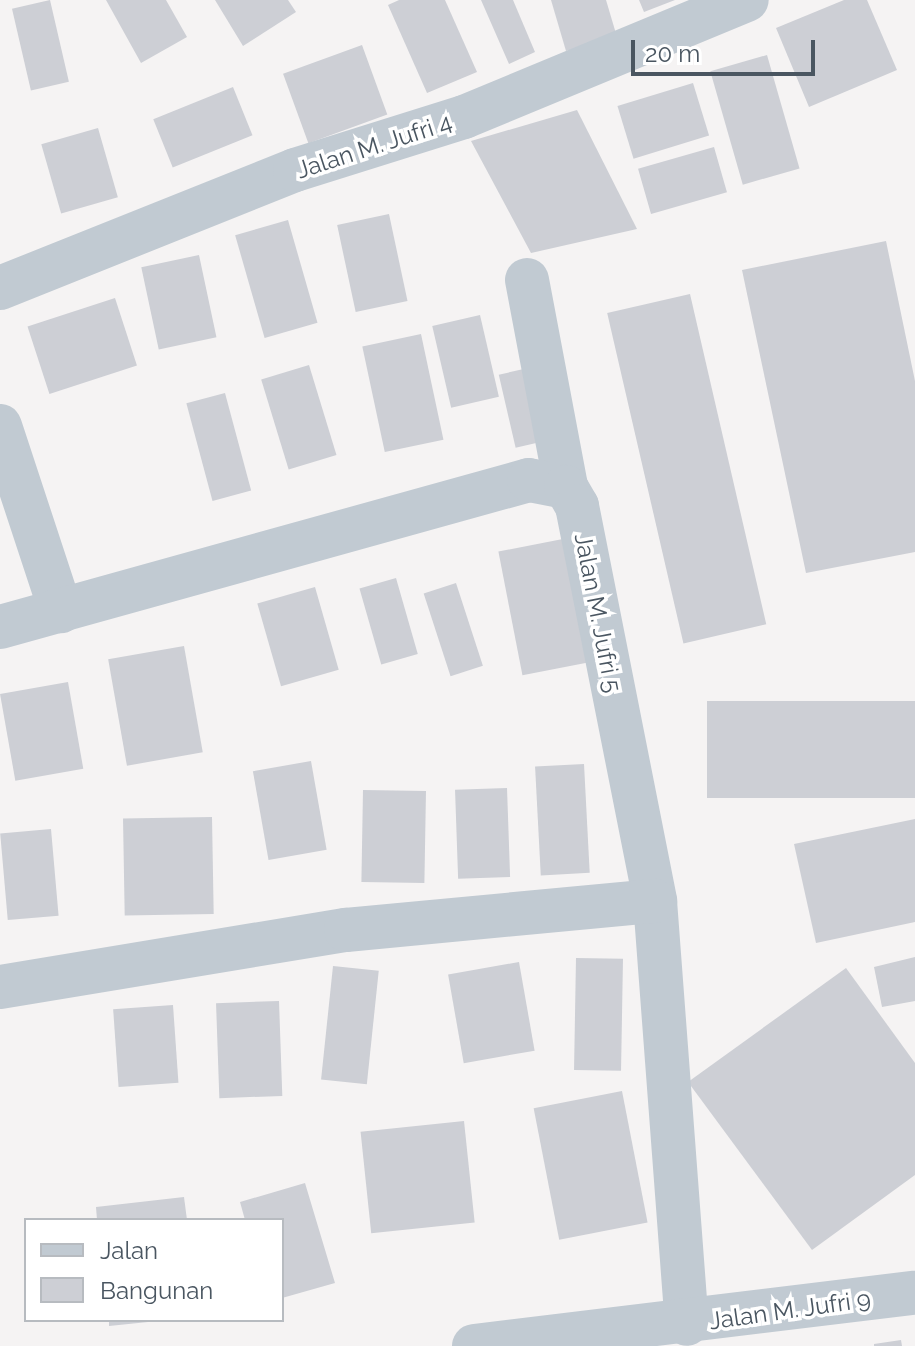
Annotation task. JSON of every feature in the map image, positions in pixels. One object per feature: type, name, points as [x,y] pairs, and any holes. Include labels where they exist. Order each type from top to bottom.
[{"type":"street","name":"Jalan M. Jufri 4","points":[[0,288],[281,175],[464,117],[747,0]]},
{"type":"street","name":"Jalan M. Jufri 5","points":[[527,280],[566,487],[577,506],[655,901],[687,1324]]},
{"type":"street","points":[[0,426],[61,611]]},
{"type":"street","points":[[0,627],[529,480],[566,487]]},
{"type":"street","points":[[0,987],[346,930],[655,901]]},
{"type":"street","name":"Jalan M. Jufri 9","points":[[474,1346],[687,1324],[915,1293]]},
{"type":"building","points":[[50,0],[69,82],[31,91],[12,9]]},
{"type":"building","points":[[106,0],[166,0],[187,37],[141,63]]},
{"type":"building","points":[[215,0],[288,0],[296,12],[243,46]]},
{"type":"building","points":[[399,0],[445,0],[477,72],[427,93],[388,5]]},
{"type":"building","points":[[481,0],[513,0],[535,52],[509,64]]},
{"type":"building","points":[[551,0],[606,0],[617,37],[566,51]]},
{"type":"building","points":[[639,0],[675,0],[644,12]]},
{"type":"building","points":[[844,0],[867,0],[897,70],[809,107],[776,28]]},
{"type":"building","points":[[362,45],[387,115],[308,143],[283,74]]},
{"type":"building","points":[[767,55],[800,168],[743,185],[710,71]]},
{"type":"building","points":[[693,83],[709,136],[634,159],[617,106]]},
{"type":"building","points":[[233,87],[252,135],[173,167],[153,119]]},
{"type":"building","points":[[577,110],[637,229],[531,253],[471,141]]},
{"type":"building","points":[[98,128],[118,197],[61,213],[41,144]]},
{"type":"building","points":[[714,147],[727,192],[651,214],[638,169]]},
{"type":"building","points":[[389,214],[408,301],[356,312],[337,225]]},
{"type":"building","points":[[288,220],[317,323],[265,338],[235,235]]},
{"type":"building","points":[[886,241],[915,381],[915,552],[806,573],[742,270]]},
{"type":"building","points":[[199,255],[216,337],[159,349],[141,267]]},
{"type":"building","points":[[690,294],[766,624],[683,643],[607,313]]},
{"type":"building","points":[[115,298],[137,366],[49,394],[28,326]]},
{"type":"building","points":[[480,315],[499,397],[451,408],[432,326]]},
{"type":"building","points":[[421,334],[443,440],[385,452],[362,346]]},
{"type":"building","points":[[309,365],[336,455],[289,470],[261,380]]},
{"type":"building","points":[[528,368],[545,441],[516,448],[499,375]]},
{"type":"building","points":[[225,393],[251,491],[213,501],[186,403]]},
{"type":"building","points":[[573,537],[597,661],[522,675],[498,552]]},
{"type":"building","points":[[396,578],[418,654],[381,664],[359,588]]},
{"type":"building","points":[[456,583],[483,666],[451,676],[424,594]]},
{"type":"building","points":[[315,587],[339,670],[281,686],[257,604]]},
{"type":"building","points":[[184,646],[203,752],[127,766],[108,659]]},
{"type":"building","points":[[68,682],[83,769],[15,781],[0,694]]},
{"type":"building","points":[[707,701],[915,701],[915,798],[707,798]]},
{"type":"building","points":[[311,761],[327,850],[269,860],[253,771]]},
{"type":"building","points":[[584,764],[590,873],[541,875],[535,767]]},
{"type":"building","points":[[507,788],[510,877],[458,879],[455,790]]},
{"type":"building","points":[[363,790],[426,791],[424,883],[361,882]]},
{"type":"building","points":[[212,817],[214,914],[125,916],[123,819]]},
{"type":"building","points":[[915,819],[915,922],[816,943],[794,844]]},
{"type":"building","points":[[51,829],[59,916],[8,920],[0,833]]},
{"type":"building","points":[[915,957],[915,1001],[882,1007],[874,967]]},
{"type":"building","points":[[576,958],[623,959],[621,1071],[574,1070]]},
{"type":"building","points":[[519,962],[535,1051],[464,1063],[448,975]]},
{"type":"building","points":[[333,966],[379,971],[367,1084],[321,1079]]},
{"type":"building","points":[[846,968],[915,1063],[915,1175],[812,1250],[688,1082]]},
{"type":"building","points":[[279,1001],[282,1096],[219,1098],[216,1003]]},
{"type":"building","points":[[173,1005],[178,1083],[119,1087],[113,1009]]},
{"type":"building","points":[[622,1091],[648,1223],[559,1240],[534,1108]]},
{"type":"building","points":[[464,1121],[475,1222],[371,1233],[361,1132]]},
{"type":"building","points":[[305,1183],[335,1283],[284,1297],[284,1218],[244,1218],[240,1202]]},
{"type":"building","points":[[184,1197],[187,1218],[97,1218],[96,1207]]},
{"type":"building","points":[[109,1322],[148,1322],[109,1326]]},
{"type":"building","points":[[901,1340],[902,1346],[874,1346],[874,1344]]}]
